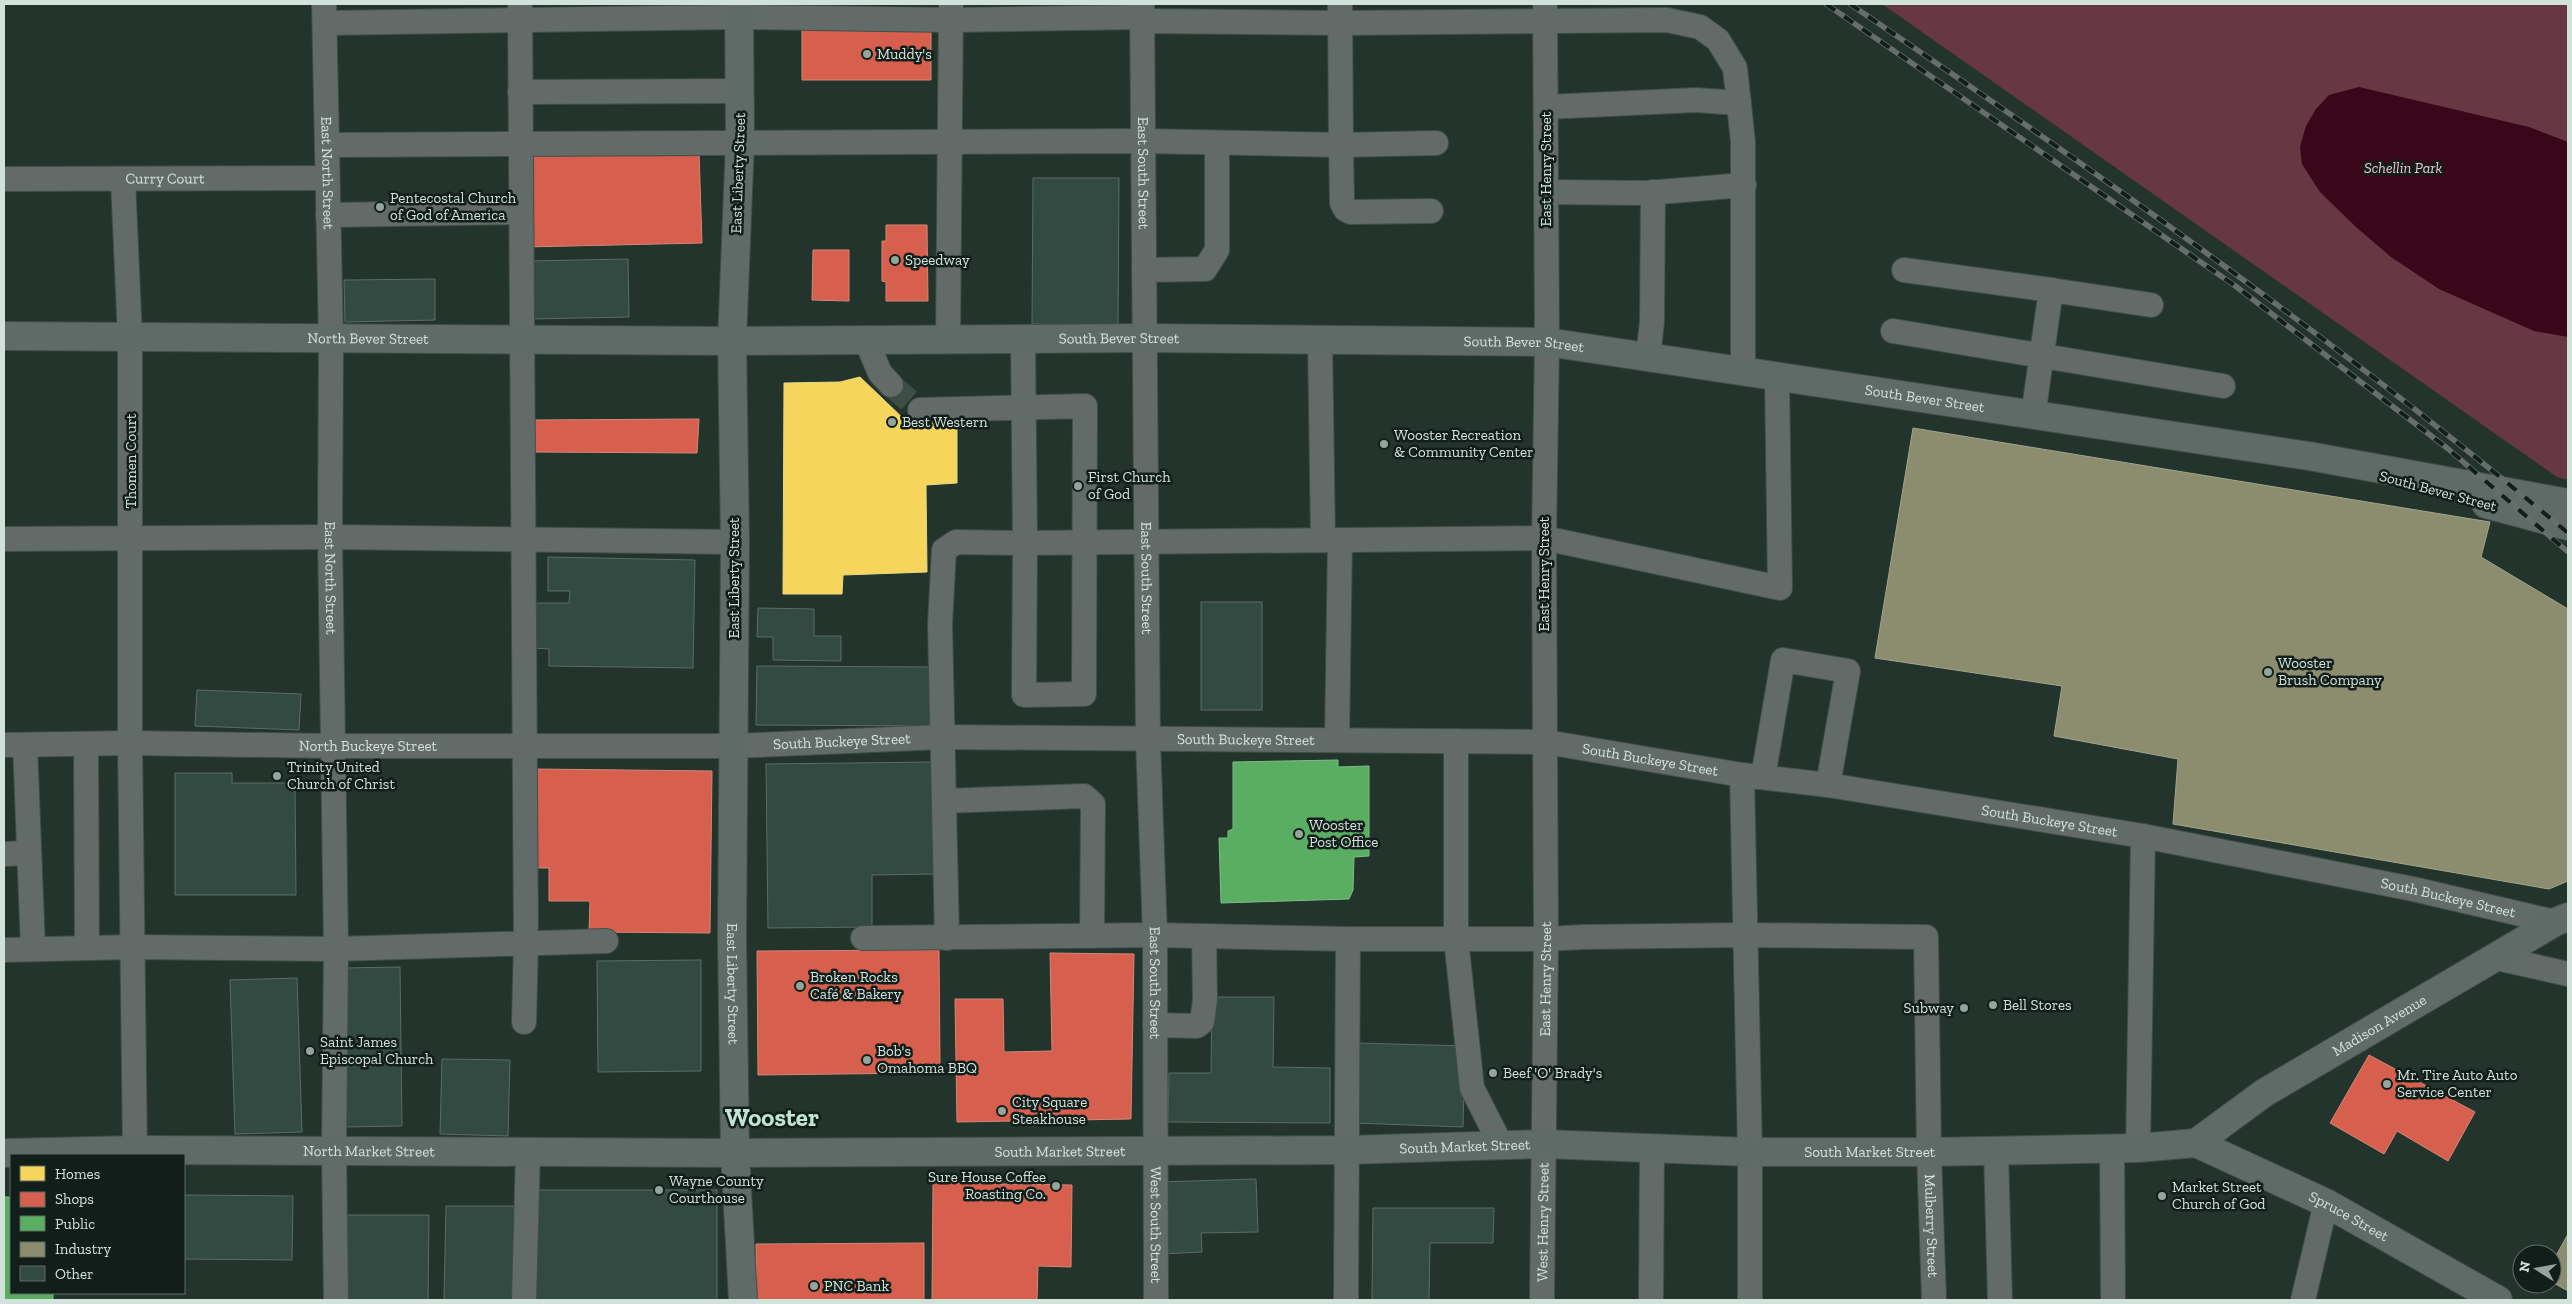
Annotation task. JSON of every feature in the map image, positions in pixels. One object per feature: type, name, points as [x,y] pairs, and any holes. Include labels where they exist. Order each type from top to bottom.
[{"type":"main road","name":"East Liberty Street","points":[[739,10],[740,142],[732,341],[734,542],[732,746],[735,1153],[743,1300]]},
{"type":"main road","name":"North Bever Street","points":[[4,336],[732,341]]},
{"type":"main road","name":"South Bever Street","points":[[732,341],[1145,338],[1547,342],[2308,456],[2568,503]]},
{"type":"main road","name":"South Bever Street","points":[[2308,456],[2568,526]]},
{"type":"main road","name":"Madison Avenue","points":[[2196,1143],[2264,1093],[2562,919]]},
{"type":"main road","name":"South Market Street","points":[[735,1153],[1347,1150],[1544,1144],[1750,1152],[1928,1152],[2125,1148],[2196,1143]]},
{"type":"main road","name":"Spruce Street","points":[[2196,1143],[2326,1203],[2498,1300]]},
{"type":"main road","name":"North Market Street","points":[[4,1153],[334,1151],[735,1153]]},
{"type":"street","points":[[324,14],[739,10],[1142,14],[1545,13],[1667,20],[1700,27],[1718,40],[1736,68],[1744,185],[1743,372]]},
{"type":"street","points":[[948,340],[951,12]]},
{"type":"street","points":[[520,13],[526,943],[524,1022]]},
{"type":"street","points":[[1340,13],[1342,203],[1345,209],[1351,212],[1432,211]]},
{"type":"street","name":"East Henry Street","points":[[1544,1144],[1546,742],[1544,538],[1547,342],[1545,13]]},
{"type":"street","name":"East North Street","points":[[324,14],[326,178],[331,339],[331,746],[336,949],[334,1151],[336,1300]]},
{"type":"street","name":"East South Street","points":[[1142,14],[1148,740],[1155,935],[1154,1150]]},
{"type":"street","points":[[520,92],[740,90]]},
{"type":"street","points":[[1546,107],[1696,100],[1739,103]]},
{"type":"street","points":[[327,145],[1142,141],[1341,145],[1436,143]]},
{"type":"street","points":[[1144,270],[1205,269],[1217,250],[1217,143]]},
{"type":"street","name":"Curry Court","points":[[4,179],[326,178]]},
{"type":"street","name":"Thomen Court","points":[[122,180],[130,337],[132,537],[130,743],[136,1153]]},
{"type":"street","points":[[1546,192],[1653,192],[1744,185]]},
{"type":"street","points":[[1648,358],[1652,322],[1653,192]]},
{"type":"street","points":[[328,215],[520,212]]},
{"type":"street","points":[[1904,270],[2151,305]]},
{"type":"street","points":[[2033,416],[2051,290]]},
{"type":"street","points":[[1893,331],[2042,354],[2223,386]]},
{"type":"street","points":[[920,410],[1023,407],[1085,406],[1084,694],[1024,695],[1024,542],[1023,407],[1023,339]]},
{"type":"street","points":[[1320,339],[1332,540],[1337,739]]},
{"type":"street","points":[[866,340],[880,373],[891,385]]},
{"type":"street","points":[[947,938],[940,624],[944,550],[956,542],[1146,543],[1544,538],[1780,588],[1777,377]]},
{"type":"street","points":[[4,539],[330,537],[734,542]]},
{"type":"street","points":[[1750,1300],[1750,1152],[1745,935],[1752,776],[1782,660],[1848,671],[1828,785]]},
{"type":"street","name":"South Buckeye Street","points":[[732,746],[942,738],[1337,739],[1546,742],[1752,776],[1828,785],[2143,836],[2562,919]]},
{"type":"street","points":[[1456,741],[1456,940],[1472,1088],[1501,1145]]},
{"type":"street","name":"North Buckeye Street","points":[[14,745],[130,743],[331,746],[525,744],[732,746]]},
{"type":"street","points":[[86,744],[87,948]]},
{"type":"street","points":[[14,745],[29,853],[33,949]]},
{"type":"street","points":[[944,801],[1084,796],[1093,804],[1092,936]]},
{"type":"street","points":[[2113,1300],[2125,1148],[2143,836]]},
{"type":"street","points":[[4,854],[29,853]]},
{"type":"street","points":[[863,938],[1155,935],[1456,940],[1745,935]]},
{"type":"street","name":"Mulberry Street","points":[[1745,935],[1926,937],[1928,1152],[1934,1300]]},
{"type":"street","points":[[1155,1025],[1197,1026],[1202,1022],[1205,1000],[1204,936]]},
{"type":"street","points":[[1346,1300],[1348,939]]},
{"type":"street","points":[[4,950],[133,947],[336,949],[606,941]]},
{"type":"street","points":[[2497,958],[2568,974]]},
{"type":"street","name":"West Henry Street","points":[[1542,1300],[1544,1144]]},
{"type":"street","points":[[1651,1300],[1652,1148]]},
{"type":"street","name":"West South Street","points":[[1154,1150],[1156,1300]]},
{"type":"street","points":[[1996,1150],[2000,1300]]},
{"type":"street","points":[[524,1300],[528,1152]]},
{"type":"street","points":[[2303,1300],[2326,1203]]},
{"type":"green space","name":"Schellin Park","points":[[1882,4],[2568,4],[2568,480],[2557,477]]},
{"type":"shaded area","points":[[2359,87],[2529,127],[2568,142],[2568,337],[2534,331],[2439,289],[2391,257],[2356,227],[2320,192],[2302,164],[2300,147],[2306,126],[2316,109],[2329,95]]},
{"type":"building: Homes","points":[[860,377],[907,422],[957,422],[957,483],[926,485],[927,572],[843,575],[842,594],[783,594],[784,383],[840,382]]},
{"type":"building: Shops","name":"Muddy's","points":[[931,26],[931,80],[802,80],[802,28]]},
{"type":"building: Shops","points":[[526,153],[699,153],[702,243],[526,247]]},
{"type":"building: Shops","points":[[886,225],[927,225],[928,301],[886,301],[886,282],[882,281],[882,241],[886,241]]},
{"type":"building: Shops","points":[[813,250],[849,250],[849,301],[812,300]]},
{"type":"building: Shops","points":[[699,419],[697,453],[533,452],[533,420]]},
{"type":"building: Shops","points":[[537,769],[712,771],[710,933],[589,932],[590,901],[549,901],[549,868],[535,868]]},
{"type":"building: Shops","points":[[939,950],[940,1067],[922,1073],[758,1075],[757,951]]},
{"type":"building: Shops","points":[[1050,953],[1134,954],[1131,1119],[957,1122],[955,999],[1003,999],[1004,1052],[1052,1051]]},
{"type":"building: Shops","name":"Mr. Tire Auto Auto Service Center","points":[[2369,1055],[2475,1112],[2448,1161],[2397,1131],[2384,1154],[2330,1123]]},
{"type":"building: Shops","points":[[933,1183],[1072,1185],[1071,1267],[1038,1266],[1037,1300],[932,1300]]},
{"type":"building: Shops","points":[[924,1243],[924,1300],[756,1300],[756,1244]]},
{"type":"building: Public","name":"Wooster Post Office","points":[[1338,760],[1338,767],[1369,766],[1369,856],[1354,857],[1353,890],[1349,899],[1221,903],[1219,838],[1228,838],[1228,831],[1233,829],[1233,762]]},
{"type":"building: Public","points":[[4,1197],[10,1197],[10,1294],[53,1294],[53,1300],[4,1300]]},
{"type":"building: Industry","name":"Wooster Brush Company","points":[[1913,428],[2490,522],[2481,557],[2568,609],[2568,881],[2549,889],[2173,824],[2178,759],[2054,736],[2062,686],[1875,658]]},
{"type":"building: Industry","points":[[2568,1234],[2568,1291],[2562,1288],[2562,1245]]},
{"type":"building: Other","points":[[1033,178],[1119,178],[1118,325],[1032,324]]},
{"type":"building: Other","points":[[628,259],[629,317],[530,319],[530,261]]},
{"type":"building: Other","points":[[435,279],[435,320],[345,322],[344,280]]},
{"type":"building: Other","points":[[548,557],[695,560],[693,668],[549,666],[549,649],[534,648],[536,603],[569,603],[570,591],[548,591]]},
{"type":"building: Other","points":[[1201,602],[1262,602],[1262,710],[1201,710]]},
{"type":"building: Other","points":[[758,608],[814,609],[814,636],[841,636],[841,661],[773,660],[773,637],[757,637]]},
{"type":"building: Other","points":[[757,666],[930,667],[930,726],[756,725]]},
{"type":"building: Other","points":[[197,690],[301,694],[299,730],[195,726]]},
{"type":"building: Other","points":[[933,762],[934,874],[872,875],[872,927],[768,928],[766,764]]},
{"type":"building: Other","points":[[175,773],[232,773],[232,783],[295,783],[296,895],[175,895]]},
{"type":"building: Other","points":[[701,960],[701,1071],[598,1072],[597,961]]},
{"type":"building: Other","points":[[400,967],[402,1126],[344,1127],[342,968]]},
{"type":"building: Other","points":[[297,978],[302,1132],[235,1134],[230,980]]},
{"type":"building: Other","points":[[1212,997],[1274,997],[1273,1067],[1330,1068],[1330,1123],[1168,1122],[1169,1073],[1211,1073]]},
{"type":"building: Other","points":[[1357,1043],[1465,1046],[1463,1127],[1355,1123]]},
{"type":"building: Other","points":[[442,1059],[510,1060],[508,1136],[440,1134]]},
{"type":"building: Other","points":[[1256,1179],[1258,1232],[1201,1233],[1202,1252],[1160,1254],[1158,1182]]},
{"type":"building: Other","points":[[532,1190],[717,1190],[717,1300],[532,1300]]},
{"type":"building: Other","points":[[185,1195],[293,1196],[292,1260],[185,1259]]},
{"type":"building: Other","points":[[446,1206],[516,1206],[515,1300],[444,1300]]},
{"type":"building: Other","points":[[1373,1208],[1494,1208],[1493,1243],[1430,1243],[1429,1300],[1372,1300]]},
{"type":"building: Other","points":[[347,1215],[429,1215],[428,1300],[347,1300]]},
{"type":"tunnel","points":[[891,385],[920,410]]},
{"type":"railway","points":[[1826,4],[2234,285],[2447,448],[2568,552]]},
{"type":"railway","points":[[1850,4],[2125,194],[2305,326],[2482,462],[2568,533]]},
{"type":"place","name":"Muddy's","points":[[867,54]]},
{"type":"place","name":"Pentecostal Church of God of America","points":[[380,207]]},
{"type":"place","name":"Speedway","points":[[895,260]]},
{"type":"place","name":"Best Western","points":[[892,422]]},
{"type":"place","name":"Wooster Recreation & Community Center","points":[[1384,444]]},
{"type":"place","name":"First Church of God","points":[[1078,486]]},
{"type":"place","name":"Wooster Brush Company","points":[[2268,672]]},
{"type":"place","name":"Trinity United Church of Christ","points":[[277,776]]},
{"type":"place","name":"Wooster Post Office","points":[[1299,834]]},
{"type":"place","name":"Broken Rocks Café & Bakery","points":[[800,986]]},
{"type":"place","name":"Bell Stores","points":[[1993,1005]]},
{"type":"place","name":"Subway","points":[[1964,1008]]},
{"type":"place","name":"Saint James Episcopal Church","points":[[310,1051]]},
{"type":"place","name":"Bob's Omahoma BBQ","points":[[867,1060]]},
{"type":"place","name":"Beef 'O' Brady's","points":[[1493,1073]]},
{"type":"place","name":"Mr. Tire Auto Auto Service Center","points":[[2387,1084]]},
{"type":"place","name":"City Square Steakhouse","points":[[1002,1111]]},
{"type":"place","name":"Sure House Coffee Roasting Co.","points":[[1056,1186]]},
{"type":"place","name":"Wayne County Courthouse","points":[[659,1190]]},
{"type":"place","name":"Market Street Church of God","points":[[2162,1196]]},
{"type":"place","name":"PNC Bank","points":[[814,1286]]},
{"type":"district","name":"Wooster","points":[[772,1117]]}]
